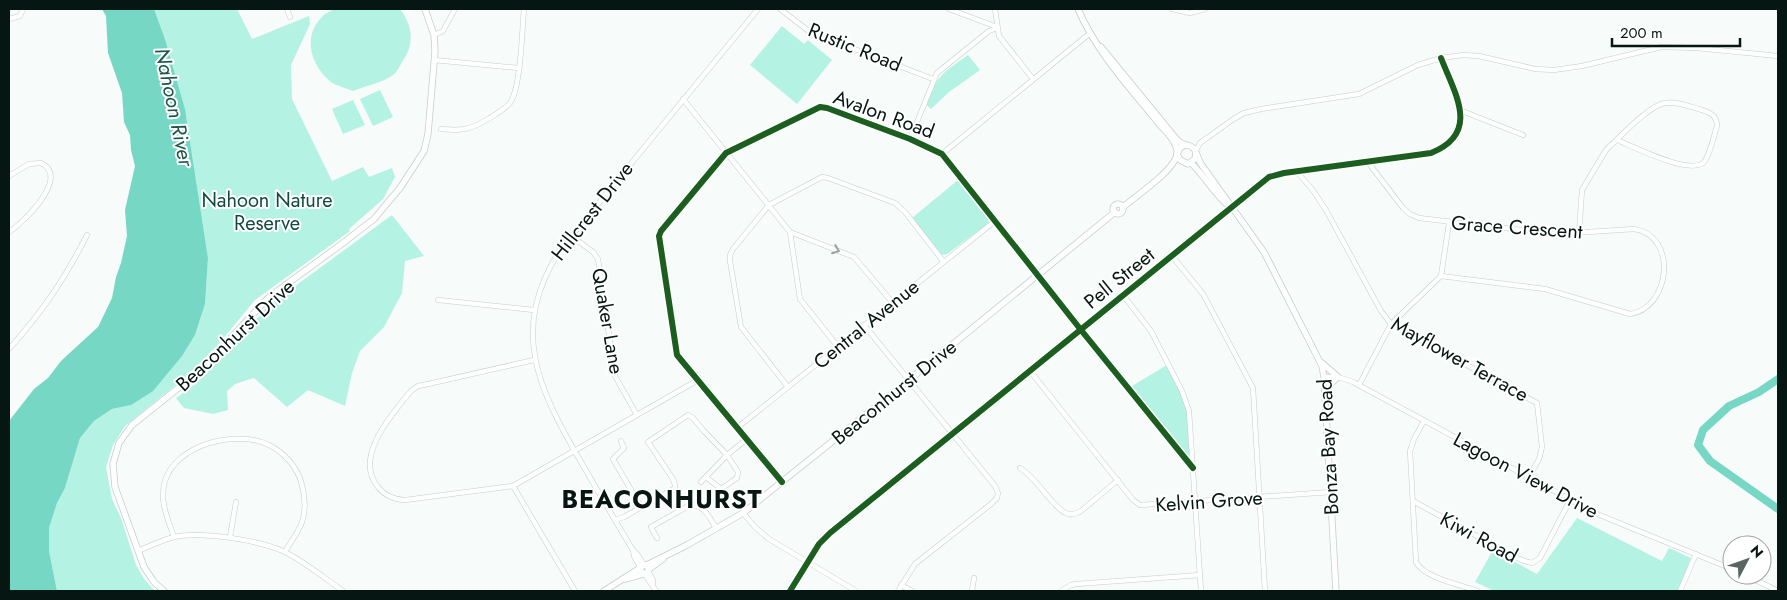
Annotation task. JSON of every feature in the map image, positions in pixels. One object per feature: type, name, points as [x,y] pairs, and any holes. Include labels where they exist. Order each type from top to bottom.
[{"type":"street","points":[[9,19],[20,16],[24,9]]},
{"type":"street","points":[[287,9],[290,17]]},
{"type":"street","name":"Beaconhurst Drive","points":[[164,591],[150,576],[138,551],[114,480],[114,458],[122,437],[137,420],[201,370],[269,297],[374,219],[386,205],[424,151],[428,134],[434,60],[434,35],[425,9]]},
{"type":"street","points":[[434,35],[443,31],[454,9]]},
{"type":"street","points":[[441,129],[462,131],[468,129],[504,109],[514,95],[519,68],[524,9]]},
{"type":"street","name":"Hillcrest Drive","points":[[656,591],[653,586],[653,580],[634,556],[633,550],[548,403],[534,360],[532,337],[534,310],[539,291],[551,263],[570,235],[758,9]]},
{"type":"street","name":"Rustic Road","points":[[780,9],[810,32],[933,79]]},
{"type":"street","points":[[949,9],[997,28]]},
{"type":"street","points":[[995,9],[999,36],[1033,79]]},
{"type":"street","points":[[1078,9],[1089,34],[1103,56],[1175,144],[1180,160],[1188,163]]},
{"type":"street","points":[[1172,9],[1190,13],[1205,9]]},
{"type":"street","points":[[910,139],[936,74],[989,31],[997,28]]},
{"type":"street","points":[[942,154],[1089,34]]},
{"type":"street","points":[[1089,34],[1178,141],[1196,152]]},
{"type":"street","points":[[1167,170],[1174,162],[1180,148],[1200,143],[1244,113],[1359,94],[1418,65],[1441,58],[1463,55],[1478,56],[1554,70],[1582,66],[1660,47],[1696,48],[1778,56]]},
{"type":"street","points":[[1441,58],[1462,111],[1523,135]]},
{"type":"street","points":[[434,60],[519,68]]},
{"type":"street","points":[[683,99],[790,232],[854,257],[892,302]]},
{"type":"street","points":[[1579,233],[1581,195],[1584,186],[1606,150],[1652,108],[1662,103],[1674,103],[1706,111],[1713,115],[1717,121],[1705,160],[1701,165],[1694,167],[1664,159],[1617,140]]},
{"type":"street","name":"Avalon Road","points":[[782,482],[676,353],[660,234],[726,152],[820,107],[910,139],[942,154],[1193,468]]},
{"type":"street","name":"Pell Street","points":[[790,591],[819,544],[830,533],[1269,177],[1296,171],[1436,151],[1457,133],[1462,111]]},
{"type":"street","points":[[1167,170],[1195,159],[1200,143]]},
{"type":"street","name":"Bonza Bay Road","points":[[1196,152],[1201,164],[1264,252],[1320,362],[1324,377],[1336,591]]},
{"type":"street","name":"Grace Crescent","points":[[1367,161],[1394,198],[1410,214],[1419,218],[1536,232],[1579,233],[1634,228],[1651,236],[1660,248],[1664,261],[1662,284],[1659,292],[1649,304],[1636,313],[1623,313],[1545,289],[1441,276]]},
{"type":"street","points":[[9,176],[23,167],[41,163],[48,168],[51,177],[48,189],[36,206],[25,220],[9,232]]},
{"type":"street","name":"Bonza Bay Road","points":[[1188,163],[1198,169],[1220,199],[1231,208]]},
{"type":"street","name":"Beaconhurst Drive","points":[[604,591],[743,512],[910,380],[1115,212],[1120,213],[1123,207],[1167,170]]},
{"type":"street","name":"Mayflower Terrace","points":[[1296,171],[1323,205],[1390,324],[1537,403],[1542,447],[1539,459],[1529,477]]},
{"type":"street","points":[[788,387],[741,327],[730,261],[733,249],[769,206],[822,177],[828,178],[895,203],[905,212],[943,261]]},
{"type":"street","name":"Central Avenue","points":[[738,427],[995,221]]},
{"type":"street","points":[[1359,385],[1390,324],[1441,276],[1449,223]]},
{"type":"street","points":[[790,232],[800,299],[838,347]]},
{"type":"street","points":[[9,349],[44,309],[66,277],[87,234]]},
{"type":"street","name":"Quaker Lane","points":[[570,235],[593,252],[598,259],[615,376],[637,415]]},
{"type":"street","points":[[1172,256],[1204,294],[1251,384],[1254,398],[1265,591]]},
{"type":"street","points":[[1123,295],[1150,331],[1188,404],[1192,427],[1201,591]]},
{"type":"street","points":[[438,300],[534,310]]},
{"type":"street","points":[[864,325],[998,492],[997,498],[915,564],[898,591]]},
{"type":"street","points":[[534,360],[414,388],[375,441],[370,457],[371,472],[375,483],[383,492],[398,500],[414,500],[513,486],[698,380]]},
{"type":"street","points":[[1320,362],[1338,377],[1328,386],[1325,392]]},
{"type":"street","name":"Kelvin Grove","points":[[1030,372],[1140,505],[1330,492]]},
{"type":"street","name":"Lagoon View Drive","points":[[1324,377],[1338,377],[1359,385],[1608,519],[1722,565]]},
{"type":"street","points":[[615,520],[671,491],[675,485],[648,442],[686,416],[692,416],[727,455],[738,472],[737,478],[721,489],[706,477]]},
{"type":"street","points":[[1424,421],[1411,446],[1415,557],[1418,566],[1428,574],[1478,591]]},
{"type":"street","points":[[701,482],[727,455],[747,439]]},
{"type":"street","points":[[174,537],[164,508],[163,495],[164,482],[175,462],[191,450],[202,446],[230,440],[256,441],[268,444],[286,457],[298,474],[303,489],[305,505],[303,519],[296,535],[284,552]]},
{"type":"street","points":[[621,440],[624,448],[614,456],[614,461],[641,507]]},
{"type":"street","points":[[1020,468],[1034,478],[1061,511],[1068,514],[1076,514],[1081,511],[1118,480]]},
{"type":"street","points":[[513,486],[575,591]]},
{"type":"street","name":"Kiwi Road","points":[[1413,501],[1515,557],[1532,563],[1540,558],[1570,500]]},
{"type":"street","points":[[230,538],[236,502]]},
{"type":"street","points":[[657,538],[652,527],[690,505],[703,508],[716,528]]},
{"type":"street","points":[[743,512],[761,533],[856,591]]},
{"type":"street","points":[[138,551],[174,537],[230,538],[270,546],[284,552],[343,591]]},
{"type":"street","points":[[1680,591],[1696,554]]},
{"type":"street","points":[[1061,591],[1076,584],[1200,575]]},
{"type":"street","points":[[972,591],[974,578]]},
{"type":"street","points":[[901,585],[912,591]]},
{"type":"street","points":[[1766,585],[1778,591]]},
{"type":"green space","name":"Nahoon Nature Reserve","points":[[154,9],[237,9],[252,39],[309,16],[310,24],[291,65],[292,99],[332,181],[363,167],[369,177],[392,168],[395,177],[383,199],[349,229],[350,231],[255,300],[217,346],[188,375],[125,426],[113,445],[106,467],[112,499],[121,518],[136,565],[144,579],[155,591],[57,591],[49,551],[49,528],[57,503],[65,488],[80,438],[94,421],[112,409],[131,405],[182,356],[195,335],[205,304],[208,258],[185,109],[165,39]]},
{"type":"green space","points":[[335,9],[400,9],[410,28],[411,42],[406,55],[394,74],[389,78],[353,91],[331,82],[324,75],[314,59],[311,42],[312,33],[323,16]]},
{"type":"green space","points":[[782,26],[804,44],[808,40],[832,60],[797,104],[750,65]]},
{"type":"green space","points":[[968,55],[980,70],[949,92],[931,109],[926,104],[938,80]]},
{"type":"green space","points":[[380,90],[393,117],[373,126],[360,99]]},
{"type":"green space","points":[[353,100],[365,125],[343,134],[332,109]]},
{"type":"green space","points":[[958,180],[988,219],[989,223],[947,254],[942,255],[912,218]]},
{"type":"green space","points":[[392,215],[424,256],[405,261],[402,293],[384,327],[360,351],[352,373],[345,406],[308,390],[287,407],[254,378],[235,384],[227,391],[228,410],[213,414],[184,408],[176,398],[194,385],[221,359],[268,306]]},
{"type":"green space","points":[[1167,365],[1183,395],[1188,410],[1191,455],[1189,456],[1182,450],[1132,386]]},
{"type":"green space","points":[[1577,518],[1662,561],[1669,548],[1691,558],[1678,591],[1494,591],[1475,582],[1493,550],[1537,574]]},
{"type":"water","name":"Nahoon River","points":[[102,9],[154,9],[165,39],[185,109],[208,258],[205,304],[195,335],[182,356],[153,391],[131,405],[112,409],[94,421],[80,438],[65,488],[57,503],[49,528],[49,551],[57,591],[9,591],[9,421],[34,389],[48,378],[61,361],[98,327],[112,298],[127,236],[125,210],[135,166],[130,135],[124,122],[122,93],[108,53],[106,16]]},
{"type":"waterway","points":[[1778,379],[1759,392],[1729,406],[1703,430],[1698,445],[1710,461],[1778,509]]},
{"type":"cycle path","points":[[790,591],[819,544],[830,533],[1269,177],[1284,173],[1431,153],[1446,145],[1456,135],[1460,124],[1460,112],[1441,58]]},
{"type":"cycle path","points":[[782,482],[677,355],[659,236],[661,231],[726,153],[820,107],[910,139],[942,154],[1193,468]]},
{"type":"district","name":"BEACONHURST","points":[[662,499]]}]
